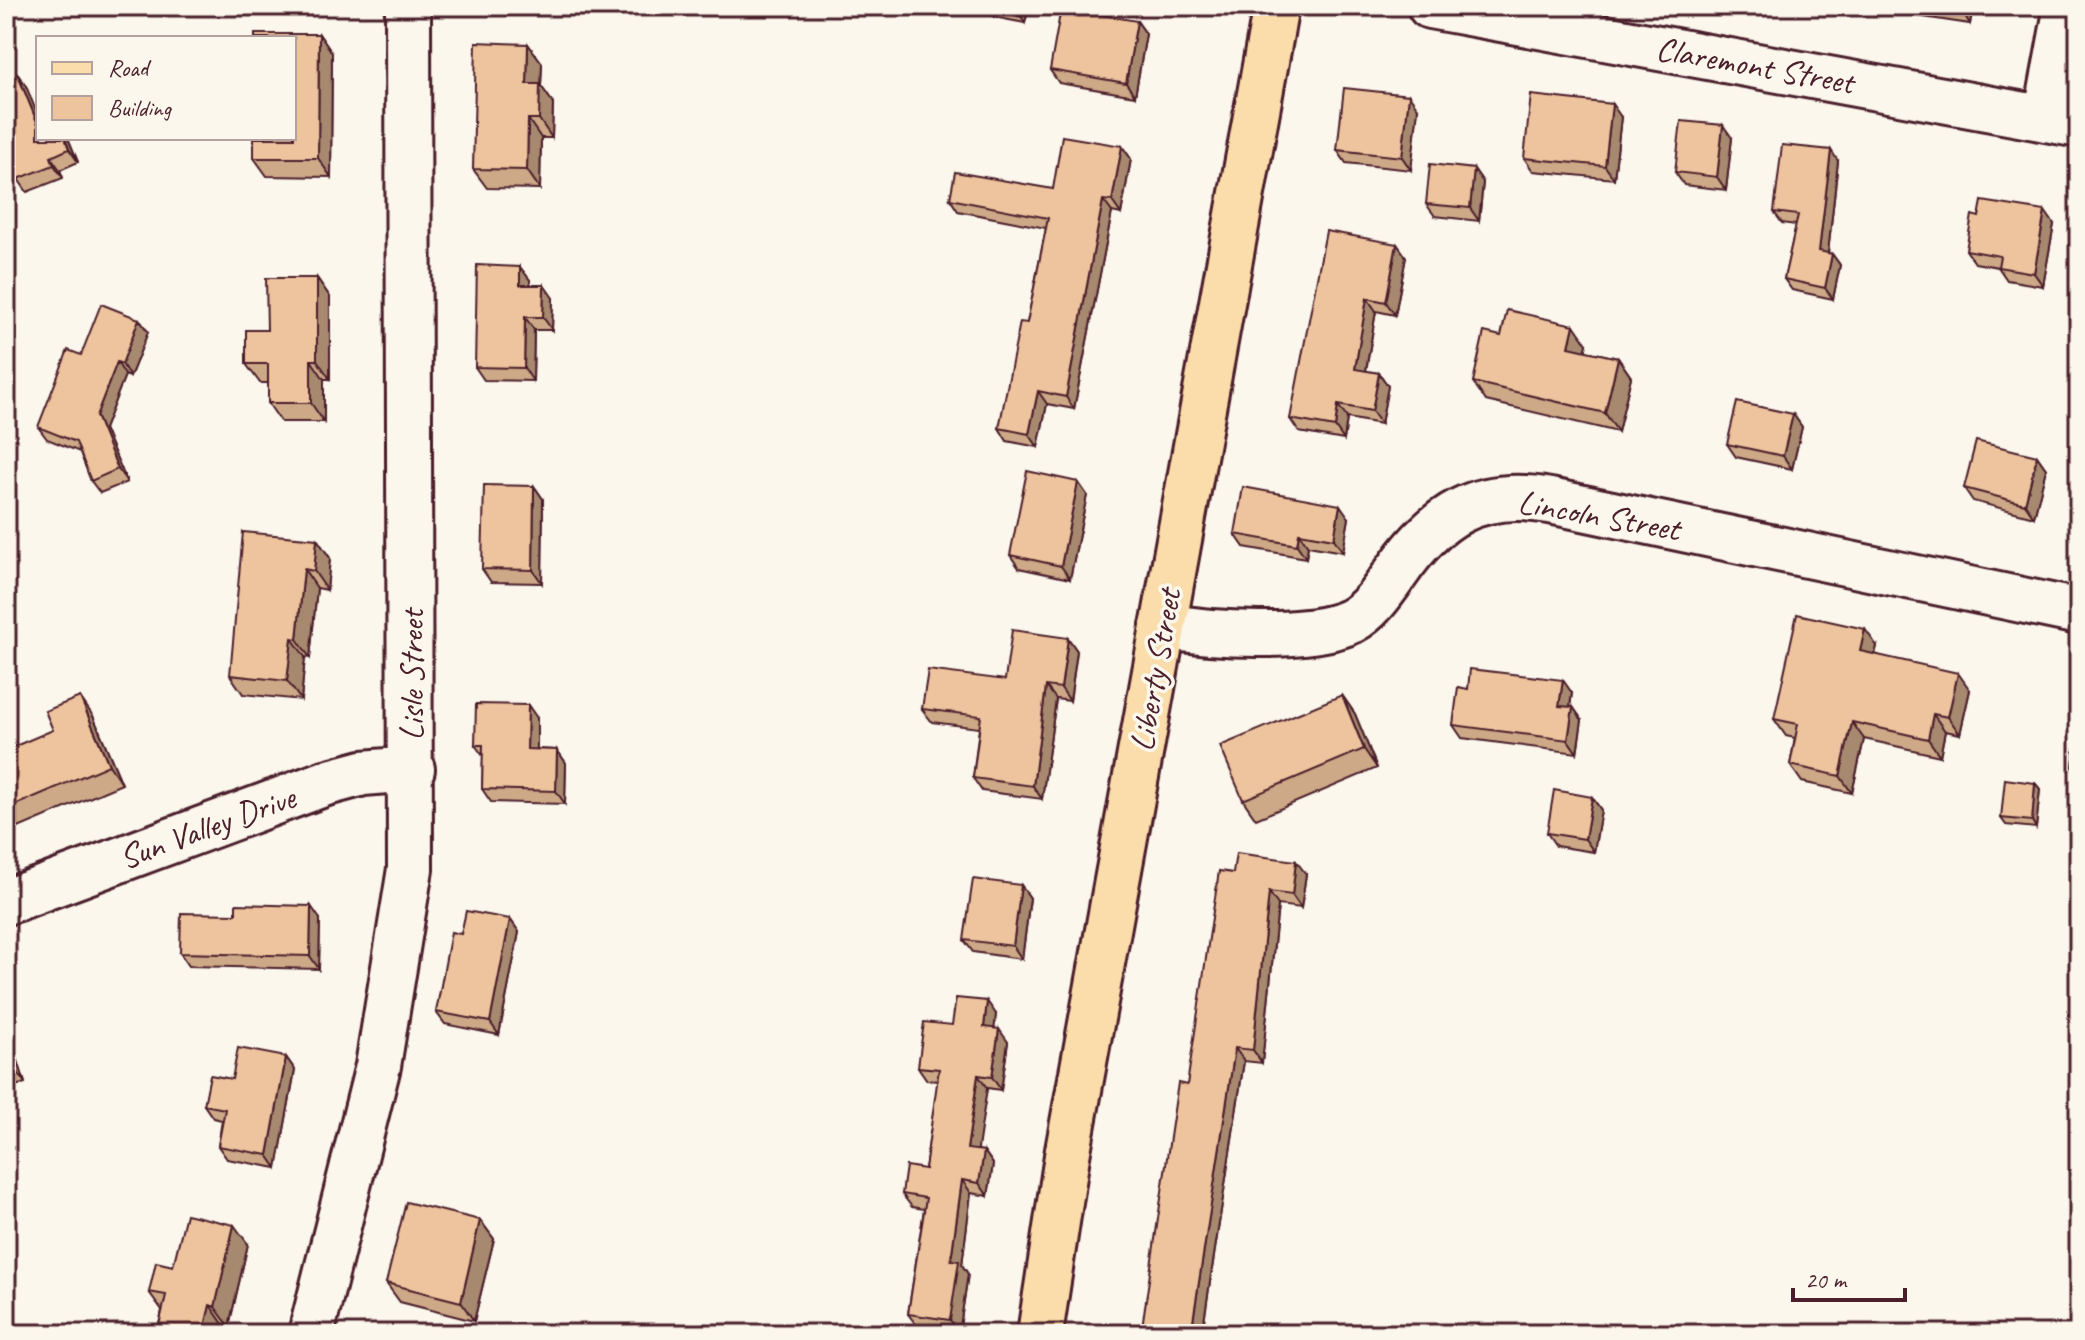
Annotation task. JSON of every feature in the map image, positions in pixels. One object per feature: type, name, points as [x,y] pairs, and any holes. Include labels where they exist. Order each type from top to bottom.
[{"type":"main road","name":"Liberty Street","points":[[1040,1334],[1067,1156],[1276,6]]},
{"type":"street","name":"Lisle Street","points":[[311,1334],[384,1031],[410,869],[408,6]]},
{"type":"street","name":"Claremont Street","points":[[1430,6],[2062,122]]},
{"type":"street","points":[[2062,122],[2067,6]]},
{"type":"street","name":"Lincoln Street","points":[[1163,626],[1210,632],[1292,632],[1338,626],[1368,608],[1416,544],[1441,521],[1467,506],[1511,497],[1550,501],[2079,612]]},
{"type":"street","name":"Sun Valley Drive","points":[[6,902],[326,783],[363,773],[412,769]]},
{"type":"building","points":[[991,6],[1023,6],[1021,16],[990,11]]},
{"type":"building","points":[[1926,6],[1963,6],[1962,11]]},
{"type":"building","points":[[1061,8],[1137,21],[1126,83],[1050,70]]},
{"type":"building","points":[[319,34],[318,158],[254,158],[254,140],[296,140],[296,36],[255,36]]},
{"type":"building","points":[[476,42],[528,44],[527,84],[540,84],[539,119],[528,119],[527,170],[473,169]]},
{"type":"building","points":[[17,73],[36,120],[36,140],[66,140],[69,149],[51,157],[54,165],[18,179],[6,151],[6,78]]},
{"type":"building","points":[[1344,88],[1409,95],[1402,157],[1337,150]]},
{"type":"building","points":[[1531,95],[1612,104],[1605,166],[1524,158]]},
{"type":"building","points":[[1681,121],[1723,125],[1717,177],[1675,172]]},
{"type":"building","points":[[1062,136],[1122,146],[1112,201],[1103,200],[1066,397],[1038,391],[1029,434],[999,428],[1020,322],[1027,323],[1048,218],[950,199],[955,172],[1053,189]]},
{"type":"building","points":[[1782,145],[1831,150],[1819,251],[1832,254],[1825,288],[1784,279],[1798,215],[1774,212]]},
{"type":"building","points":[[1430,164],[1474,169],[1470,208],[1426,204]]},
{"type":"building","points":[[1982,201],[2045,211],[2034,273],[1998,267],[2000,256],[1966,250],[1972,215],[1979,217]]},
{"type":"building","points":[[1326,231],[1397,244],[1386,302],[1367,298],[1355,369],[1379,373],[1372,411],[1338,405],[1335,427],[1290,419]]},
{"type":"building","points":[[477,265],[520,267],[520,285],[544,285],[543,317],[525,317],[524,368],[475,367]]},
{"type":"building","points":[[266,278],[317,278],[317,360],[311,360],[311,403],[268,403],[268,364],[246,364],[246,330],[267,330]]},
{"type":"building","points":[[101,304],[139,319],[122,364],[117,362],[96,416],[118,469],[91,481],[76,442],[38,427],[68,350],[81,355]]},
{"type":"building","points":[[1507,310],[1574,325],[1569,347],[1618,358],[1605,413],[1473,382],[1484,332],[1501,336]]},
{"type":"building","points":[[1737,402],[1793,414],[1783,456],[1727,444]]},
{"type":"building","points":[[1976,441],[2037,456],[2025,504],[1964,488]]},
{"type":"building","points":[[1027,471],[1078,482],[1061,566],[1010,555]]},
{"type":"building","points":[[484,485],[534,486],[533,570],[482,569]]},
{"type":"building","points":[[1243,487],[1340,505],[1334,539],[1299,533],[1297,545],[1235,534]]},
{"type":"building","points":[[243,532],[317,539],[314,571],[304,569],[297,639],[292,638],[287,681],[230,675]]},
{"type":"building","points":[[1797,614],[1865,629],[1860,651],[1958,673],[1948,717],[1933,714],[1928,739],[1852,722],[1840,776],[1790,765],[1798,724],[1774,719]]},
{"type":"building","points":[[1012,630],[1068,638],[1061,688],[1046,686],[1033,786],[973,778],[981,716],[922,709],[928,670],[1005,680]]},
{"type":"building","points":[[1470,669],[1563,680],[1559,706],[1573,707],[1568,740],[1453,725],[1458,687],[1468,689]]},
{"type":"building","points":[[1342,695],[1364,749],[1243,800],[1220,746]]},
{"type":"building","points":[[80,697],[109,765],[6,809],[6,750],[53,730],[45,711]]},
{"type":"building","points":[[2079,702],[2079,769],[2073,769]]},
{"type":"building","points":[[476,704],[528,705],[527,749],[557,750],[556,791],[482,789],[483,745],[475,745]]},
{"type":"building","points":[[2005,779],[2035,783],[2032,821],[2001,818]]},
{"type":"building","points":[[1554,790],[1592,797],[1585,839],[1547,833]]},
{"type":"building","points":[[1236,853],[1296,861],[1292,895],[1269,892],[1253,1050],[1235,1048],[1191,1334],[1141,1334],[1178,1083],[1187,1085],[1219,871],[1233,873]]},
{"type":"building","points":[[973,879],[1021,885],[1013,946],[964,940]]},
{"type":"building","points":[[236,904],[311,906],[310,956],[180,953],[181,913],[236,914]]},
{"type":"building","points":[[466,911],[510,919],[490,1022],[436,1012],[451,932],[461,934]]},
{"type":"building","points":[[956,998],[987,1001],[984,1027],[999,1029],[992,1077],[978,1075],[967,1149],[984,1151],[979,1183],[962,1180],[951,1260],[959,1261],[950,1320],[908,1314],[926,1198],[902,1194],[906,1166],[925,1169],[939,1069],[918,1067],[924,1022],[952,1025]]},
{"type":"building","points":[[6,1038],[16,1070],[6,1073]]},
{"type":"building","points":[[238,1048],[286,1057],[268,1155],[218,1146],[225,1109],[204,1105],[210,1075],[232,1079]]},
{"type":"building","points":[[406,1202],[480,1220],[461,1302],[386,1283]]},
{"type":"building","points":[[186,1214],[234,1225],[215,1307],[210,1305],[203,1334],[157,1334],[166,1295],[149,1292],[156,1262],[173,1266]]}]
